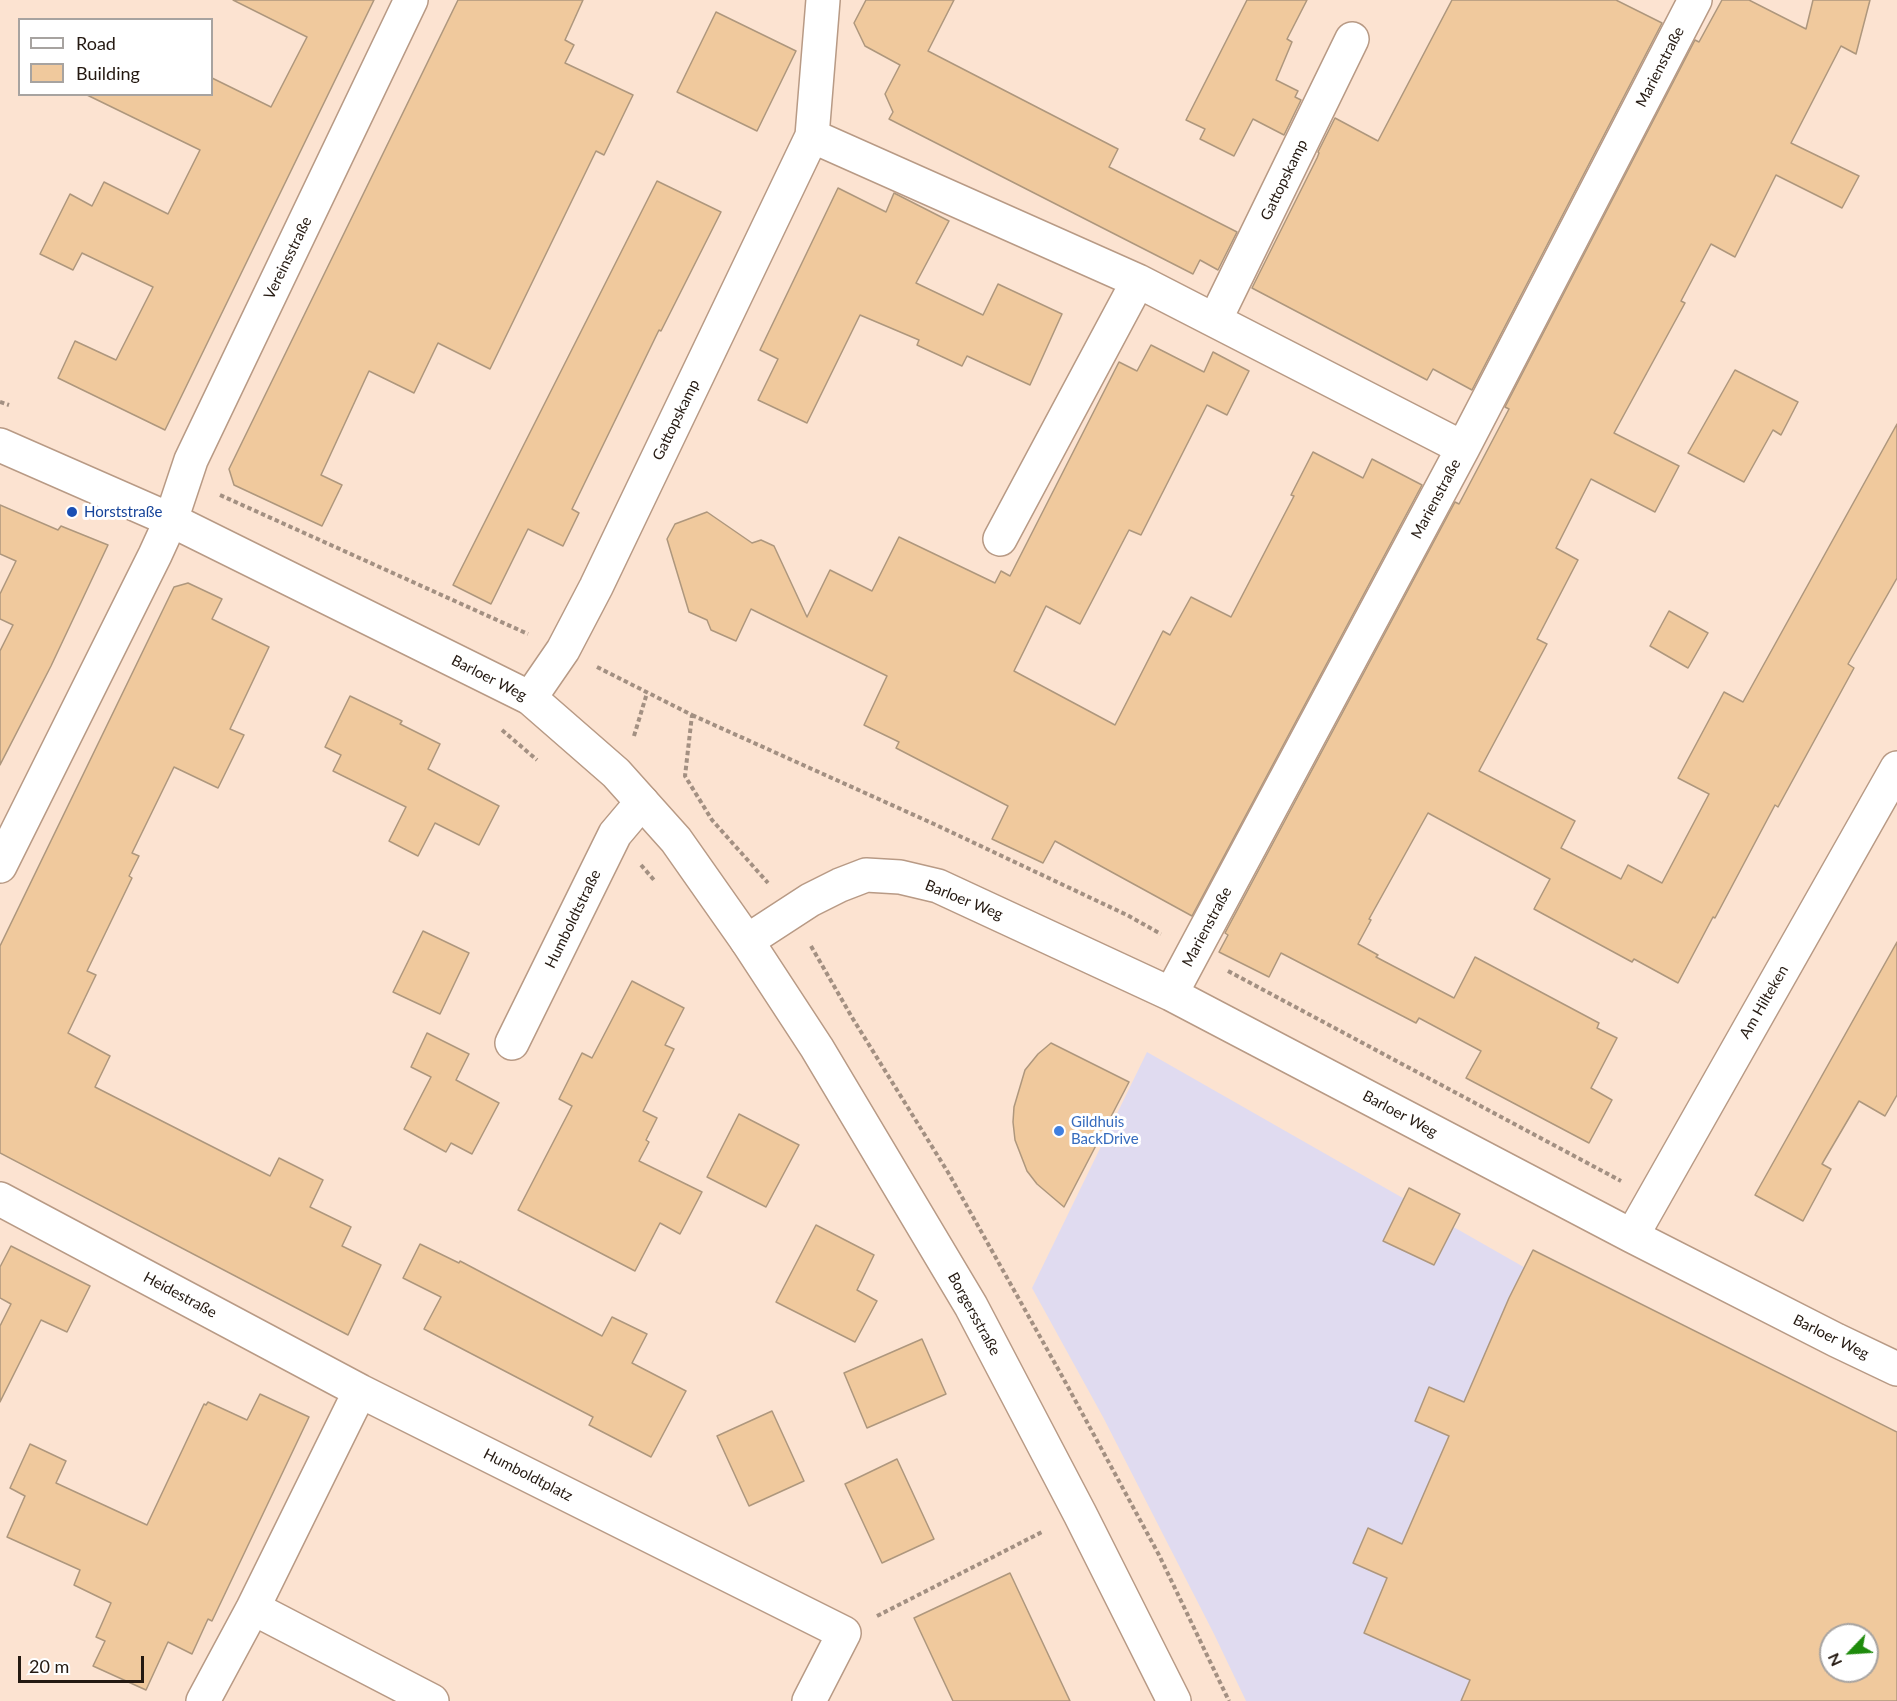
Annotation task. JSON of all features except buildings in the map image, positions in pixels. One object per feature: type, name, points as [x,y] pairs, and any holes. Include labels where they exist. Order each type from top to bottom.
[{"type":"street","name":"Vereinsstraße","points":[[171,520],[191,460],[411,0]]},
{"type":"street","name":"Gattopskamp","points":[[530,698],[563,650],[596,587],[812,136],[823,0]]},
{"type":"street","name":"Marienstraße","points":[[1171,994],[1463,448],[1695,0]]},
{"type":"street","name":"Gattopskamp","points":[[1215,320],[1352,39]]},
{"type":"street","points":[[812,136],[1138,281],[1463,448]]},
{"type":"street","points":[[1000,539],[1138,281]]},
{"type":"street","name":"Barloer Weg","points":[[0,445],[171,520],[530,698],[616,773],[676,840],[747,941],[791,911],[840,885],[866,875],[900,877],[938,886],[1171,994],[1632,1236],[1897,1369]]},
{"type":"street","points":[[0,866],[171,520]]},
{"type":"street","name":"Am Hilteken","points":[[1632,1236],[1897,768]]},
{"type":"street","name":"Humboldtstraße","points":[[512,1043],[615,834],[642,802]]},
{"type":"street","name":"Borgersstraße","points":[[747,941],[817,1048],[971,1306],[1080,1514],[1174,1701]]},
{"type":"street","name":"Heidestraße","points":[[0,1199],[360,1390]]},
{"type":"street","points":[[203,1701],[253,1608],[360,1390]]},
{"type":"street","name":"Humboldtplatz","points":[[360,1390],[844,1633]]},
{"type":"street","points":[[253,1608],[432,1701]]},
{"type":"street","points":[[809,1701],[844,1633]]},
{"type":"path","points":[[492,724],[537,760]]},
{"type":"path","points":[[615,834],[657,884]]},
{"type":"path","points":[[844,1633],[1042,1531],[1080,1514]]},
{"type":"path","points":[[1042,1531],[1048,1541]]},
{"type":"shaded area","points":[[1147,1052],[1769,1407],[1863,1623],[1819,1623],[1819,1683],[1879,1683],[1879,1660],[1897,1701],[1246,1701],[1103,1417],[1032,1288]]},
{"type":"place","name":"Horststraße","points":[[72,512]]},
{"type":"place","name":"Gildhuis BackDrive","points":[[1059,1131]]}]
